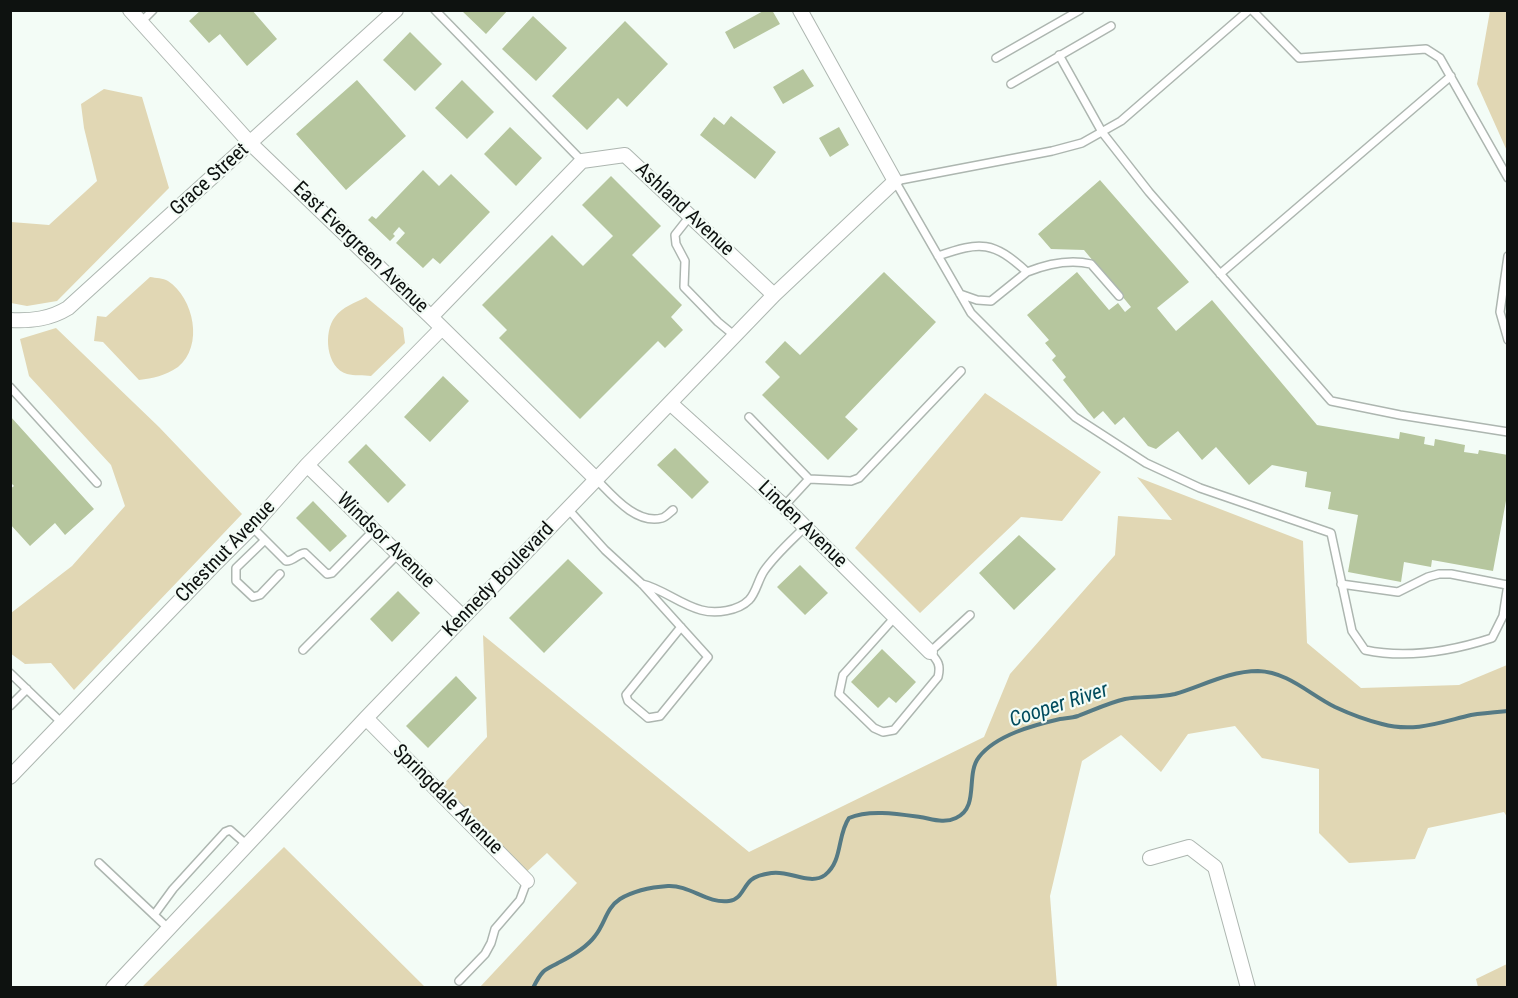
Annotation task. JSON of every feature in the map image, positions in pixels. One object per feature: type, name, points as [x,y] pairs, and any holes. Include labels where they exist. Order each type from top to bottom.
[{"type":"street","name":"East Evergreen Avenue","points":[[130,10],[250,143],[596,480]]},
{"type":"street","name":"Grace Street","points":[[10,320],[35,321],[57,315],[68,308],[396,10]]},
{"type":"street","points":[[800,10],[895,181]]},
{"type":"street","name":"Ashland Avenue","points":[[582,161],[625,155],[774,295]]},
{"type":"street","points":[[431,317],[582,161]]},
{"type":"street","name":"Kennedy Boulevard","points":[[113,987],[366,718],[670,402],[774,295],[895,181]]},
{"type":"street","name":"Chestnut Avenue","points":[[13,770],[63,723],[252,527],[307,465],[442,328]]},
{"type":"street","name":"Linden Avenue","points":[[670,402],[784,506],[930,652]]},
{"type":"street","name":"Windsor Avenue","points":[[307,465],[463,617]]},
{"type":"street","name":"Springdale Avenue","points":[[366,718],[527,881]]},
{"type":"street","points":[[1150,858],[1189,847],[1215,867],[1248,987]]},
{"type":"lane","points":[[141,22],[153,10]]},
{"type":"lane","points":[[435,10],[582,161]]},
{"type":"lane","points":[[996,58],[1080,10]]},
{"type":"lane","points":[[1341,584],[1398,592],[1439,574],[1507,585],[1503,616],[1492,638],[1461,648],[1387,655],[1365,650],[1352,631],[1341,584],[1331,533],[1200,488],[1146,463],[1075,417],[971,313],[895,181],[1052,152],[1082,143],[1121,121],[1251,10],[1299,58],[1426,49],[1440,58],[1508,178]]},
{"type":"lane","points":[[1011,84],[1111,26]]},
{"type":"lane","points":[[1059,55],[1102,132],[1149,192],[1331,401],[1508,432]]},
{"type":"lane","points":[[1220,274],[1451,76]]},
{"type":"lane","points":[[690,216],[675,235],[676,244],[685,261],[684,287],[735,336]]},
{"type":"lane","points":[[938,256],[961,248],[982,245],[1005,254],[1027,272]]},
{"type":"lane","points":[[1508,256],[1500,312],[1508,340]]},
{"type":"lane","points":[[960,294],[977,300],[991,301],[1027,272],[1045,265],[1075,262],[1091,264],[1119,296]]},
{"type":"lane","points":[[749,417],[809,478],[851,481],[859,478],[961,371]]},
{"type":"lane","points":[[10,387],[97,483]]},
{"type":"lane","points":[[784,506],[809,478]]},
{"type":"lane","points":[[596,480],[628,509],[647,518],[663,518],[673,510]]},
{"type":"lane","points":[[568,509],[605,550],[642,584],[681,627],[708,657],[660,716],[648,718],[628,701],[627,695],[681,627]]},
{"type":"lane","points":[[252,527],[286,561],[305,553],[327,574],[332,573],[374,530]]},
{"type":"lane","points":[[642,584],[656,588],[676,600],[701,610],[714,612],[737,608],[750,600],[764,572],[805,527]]},
{"type":"lane","points":[[265,540],[236,568],[236,581],[253,597],[260,595],[280,574]]},
{"type":"lane","points":[[303,650],[398,554]]},
{"type":"lane","points":[[895,617],[843,675],[839,684],[839,694],[874,728],[883,732],[894,730],[938,676],[939,662],[930,652],[970,615]]},
{"type":"lane","points":[[10,673],[63,723]]},
{"type":"lane","points":[[10,706],[27,689]]},
{"type":"lane","points":[[154,915],[173,889],[225,832],[230,830],[247,845]]},
{"type":"lane","points":[[99,863],[169,929]]},
{"type":"lane","points":[[459,981],[485,954],[495,929],[520,900],[527,881]]},
{"type":"shaded area","points":[[1490,11],[1507,11],[1507,151],[1477,84]]},
{"type":"shaded area","points":[[104,89],[142,97],[169,188],[57,301],[27,306],[11,303],[11,222],[49,225],[97,181],[84,128],[81,104]]},
{"type":"shaded area","points":[[150,277],[166,280],[177,289],[189,310],[193,335],[186,358],[178,367],[164,375],[139,380],[103,342],[94,341],[97,316],[106,317]]},
{"type":"shaded area","points":[[366,297],[403,328],[405,343],[371,376],[347,374],[335,365],[331,357],[329,331],[338,314]]},
{"type":"shaded area","points":[[56,328],[159,427],[242,514],[74,690],[51,663],[25,664],[10,653],[11,613],[72,566],[125,506],[111,465],[29,376],[20,339]]},
{"type":"shaded area","points":[[985,393],[1101,472],[1062,521],[1021,517],[920,613],[855,548]]},
{"type":"shaded area","points":[[1137,477],[1303,541],[1307,643],[1361,688],[1459,685],[1507,665],[1507,817],[1504,812],[1428,828],[1415,859],[1349,863],[1319,833],[1319,769],[1262,758],[1235,726],[1188,734],[1161,772],[1121,735],[1082,761],[1050,896],[1057,987],[480,987],[577,883],[547,853],[522,876],[439,789],[487,737],[483,635],[749,852],[984,737],[1010,674],[1115,555],[1118,516],[1172,520]]},
{"type":"shaded area","points":[[284,847],[425,987],[142,987]]},
{"type":"shaded area","points":[[1507,964],[1507,987],[1478,987],[1476,979]]},
{"type":"building","points":[[201,10],[252,10],[277,39],[247,66],[220,34],[209,43],[189,21]]},
{"type":"building","points":[[461,10],[508,10],[486,34]]},
{"type":"building","points":[[765,10],[772,10],[780,24],[734,49],[725,32]]},
{"type":"building","points":[[533,16],[567,48],[536,81],[502,49]]},
{"type":"building","points":[[625,21],[668,64],[627,107],[618,98],[587,130],[552,96]]},
{"type":"building","points":[[410,32],[442,64],[415,91],[383,60]]},
{"type":"building","points":[[803,69],[814,86],[783,104],[773,87]]},
{"type":"building","points":[[357,80],[406,136],[346,190],[296,134]]},
{"type":"building","points":[[462,80],[494,112],[467,139],[435,108]]},
{"type":"building","points":[[731,116],[776,152],[755,179],[700,135],[714,117],[724,125]]},
{"type":"building","points":[[510,127],[542,158],[516,186],[484,154]]},
{"type":"building","points":[[839,127],[849,145],[830,157],[819,138]]},
{"type":"building","points":[[423,170],[439,186],[451,174],[490,212],[440,264],[433,258],[423,268],[396,243],[405,233],[399,227],[390,241],[368,220],[372,216],[376,219]]},
{"type":"building","points":[[611,176],[661,226],[632,255],[682,305],[671,317],[683,330],[665,348],[658,341],[580,419],[499,338],[507,330],[482,305],[552,235],[583,266],[613,236],[582,205]]},
{"type":"building","points":[[1100,180],[1189,282],[1157,308],[1176,331],[1212,300],[1317,425],[1399,439],[1400,432],[1425,437],[1424,444],[1434,446],[1435,439],[1465,445],[1464,452],[1478,454],[1479,450],[1508,455],[1508,490],[1493,571],[1432,560],[1431,567],[1404,562],[1401,582],[1348,572],[1358,515],[1328,509],[1331,492],[1305,487],[1307,472],[1272,465],[1249,485],[1216,447],[1202,460],[1178,431],[1156,449],[1148,446],[1124,417],[1115,425],[1103,411],[1094,419],[1063,380],[1066,377],[1052,360],[1056,356],[1045,343],[1049,340],[1027,315],[1077,272],[1109,310],[1118,303],[1125,312],[1131,307],[1084,250],[1051,249],[1038,234]]},
{"type":"building","points":[[884,272],[936,322],[845,417],[858,429],[828,460],[762,395],[780,377],[765,362],[785,341],[800,355]]},
{"type":"building","points":[[443,376],[469,401],[430,442],[404,417]]},
{"type":"building","points":[[10,416],[94,509],[65,535],[55,523],[30,546],[10,524],[10,489],[14,486],[10,482]]},
{"type":"building","points":[[366,444],[406,485],[388,503],[348,462]]},
{"type":"building","points":[[675,448],[709,482],[692,499],[657,465]]},
{"type":"building","points":[[313,501],[347,536],[330,552],[296,518]]},
{"type":"building","points":[[1019,535],[1056,569],[1014,610],[979,573]]},
{"type":"building","points":[[568,559],[603,593],[544,653],[509,618]]},
{"type":"building","points":[[800,565],[828,593],[805,615],[777,587]]},
{"type":"building","points":[[398,591],[420,613],[392,642],[370,619]]},
{"type":"building","points":[[882,649],[916,682],[896,703],[889,697],[878,708],[851,682]]},
{"type":"building","points":[[456,676],[477,698],[428,748],[406,726]]},
{"type":"waterway","name":"Cooper River","points":[[533,988],[545,971],[573,955],[592,940],[609,911],[625,896],[656,887],[676,886],[713,900],[729,901],[739,896],[751,880],[761,875],[779,873],[819,878],[825,875],[835,863],[849,818],[857,815],[884,813],[942,821],[952,820],[963,813],[968,806],[975,764],[986,749],[1005,737],[1027,728],[1078,716],[1119,701],[1175,694],[1226,676],[1258,671],[1289,679],[1325,702],[1346,712],[1370,721],[1394,726],[1427,726],[1471,715],[1508,711]]}]
